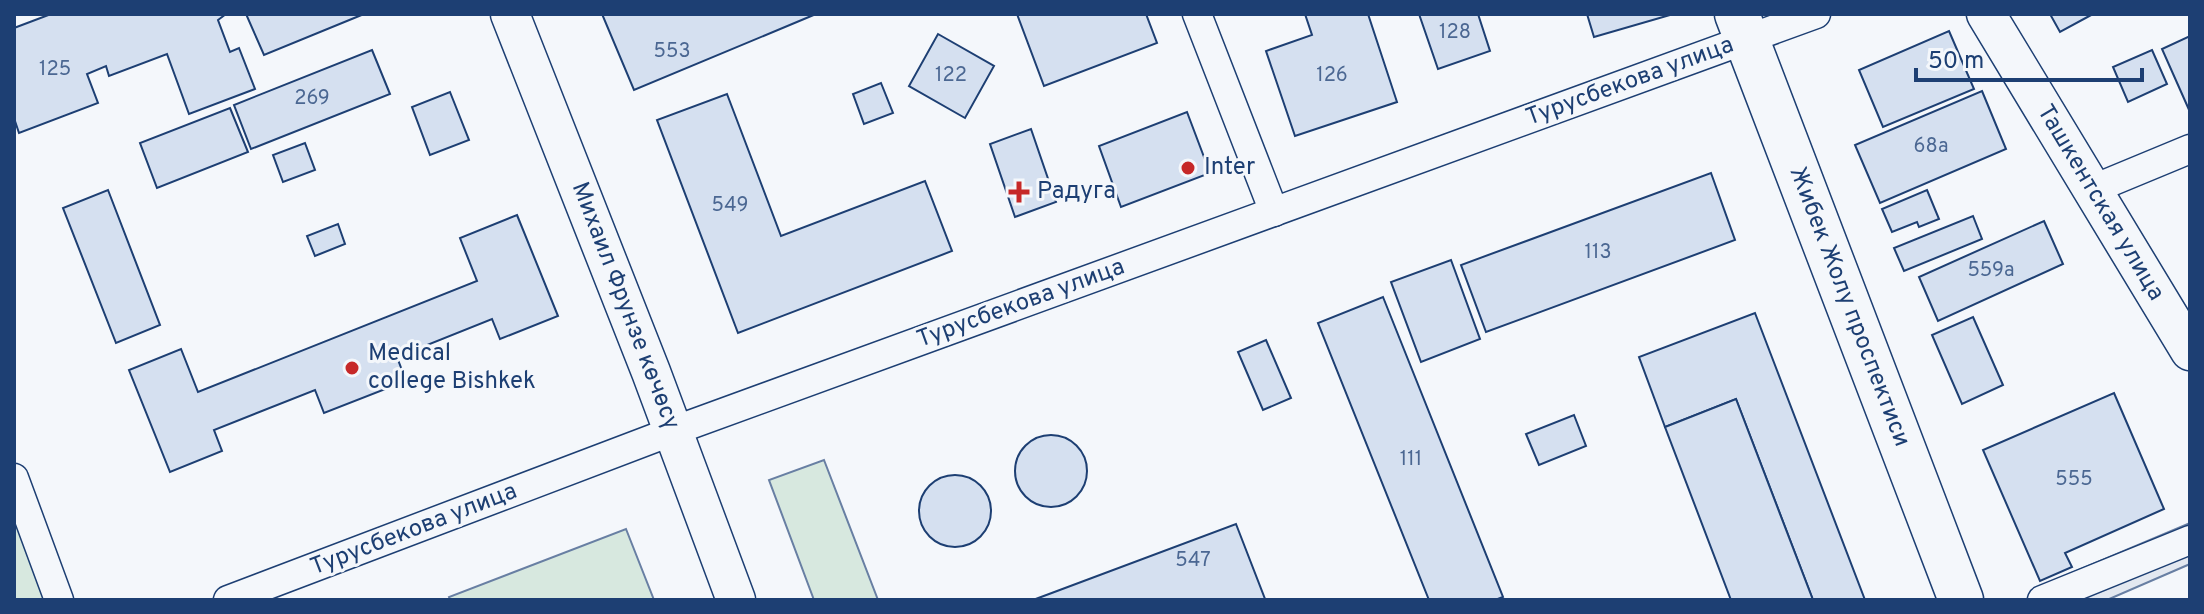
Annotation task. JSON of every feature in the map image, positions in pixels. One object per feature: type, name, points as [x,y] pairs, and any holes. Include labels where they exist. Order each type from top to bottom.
[{"type":"main road","name":"Михаил Фрунзе көчөсү","points":[[510,14],[736,600]]},
{"type":"main road","name":"Ташкентская улица","points":[[1986,14],[2190,351]]},
{"type":"main road","name":"Жибек Жолу проспектиси","points":[[1742,27],[1961,600]]},
{"type":"street","points":[[1197,14],[1274,212]]},
{"type":"street","name":"Турусбекова улица","points":[[228,600],[673,431],[1274,212],[1742,27],[1816,14]]},
{"type":"street","points":[[2091,190],[2190,149]]},
{"type":"street","points":[[14,478],[59,600]]},
{"type":"street","points":[[2042,600],[2190,540]]},
{"type":"shaded area","points":[[824,460],[878,600],[814,600],[769,480]]},
{"type":"shaded area","points":[[14,487],[55,595],[43,600],[14,600]]},
{"type":"shaded area","points":[[2190,523],[2190,564],[2107,600],[2078,600],[2069,574]]},
{"type":"shaded area","points":[[626,529],[654,600],[450,600],[449,597]]},
{"type":"building","points":[[51,14],[226,14],[218,20],[230,52],[239,48],[255,89],[189,114],[167,54],[109,76],[106,66],[87,74],[98,103],[19,133],[14,118],[14,28]]},
{"type":"building","points":[[246,14],[364,14],[264,55]]},
{"type":"building","points":[[602,14],[816,14],[634,90]]},
{"type":"building","points":[[1017,14],[1146,14],[1157,43],[1044,86]]},
{"type":"building","points":[[1305,14],[1368,14],[1397,102],[1295,136],[1266,51],[1312,35]]},
{"type":"building","points":[[1419,14],[1478,14],[1490,51],[1438,69]]},
{"type":"building","points":[[1587,14],[1669,14],[1670,15],[1594,37]]},
{"type":"building","points":[[2050,14],[2093,14],[2060,32]]},
{"type":"building","points":[[1949,31],[1974,89],[1883,127],[1859,70]]},
{"type":"building","points":[[938,34],[994,66],[965,118],[909,86]]},
{"type":"building","points":[[2190,36],[2190,112],[2162,49]]},
{"type":"building","points":[[372,50],[390,94],[251,149],[234,105]]},
{"type":"building","points":[[2152,50],[2167,84],[2128,102],[2113,67]]},
{"type":"building","points":[[881,83],[893,113],[864,124],[853,94]]},
{"type":"building","points":[[1982,91],[2006,149],[1880,203],[1855,145]]},
{"type":"building","points":[[450,92],[469,140],[430,155],[412,107]]},
{"type":"building","points":[[727,94],[781,236],[925,181],[952,251],[738,333],[657,120]]},
{"type":"building","points":[[230,108],[248,152],[157,188],[140,143]]},
{"type":"building","points":[[1187,112],[1210,173],[1121,207],[1099,146]]},
{"type":"building","points":[[1031,129],[1056,202],[1015,217],[990,144]]},
{"type":"building","points":[[305,143],[315,170],[283,182],[273,155]]},
{"type":"building","points":[[1711,173],[1735,240],[1486,332],[1461,265]]},
{"type":"building","points":[[108,190],[160,325],[116,343],[63,208]]},
{"type":"building","points":[[1927,190],[1939,219],[1919,227],[1917,222],[1892,232],[1882,209]]},
{"type":"building","points":[[517,215],[558,316],[500,339],[492,319],[397,357],[406,381],[324,413],[315,390],[214,430],[222,451],[170,472],[129,370],[181,349],[198,392],[477,281],[460,238]]},
{"type":"building","points":[[1973,216],[1982,239],[1904,271],[1894,248]]},
{"type":"building","points":[[2044,221],[2063,264],[1938,321],[1919,277]]},
{"type":"building","points":[[338,224],[345,244],[315,256],[307,236]]},
{"type":"building","points":[[1451,260],[1480,339],[1421,362],[1391,282]]},
{"type":"building","points":[[1383,297],[1503,597],[1495,600],[1429,600],[1318,323]]},
{"type":"building","points":[[1755,313],[1865,600],[1813,600],[1736,399],[1665,427],[1639,357]]},
{"type":"building","points":[[1973,317],[2003,385],[1962,404],[1932,335]]},
{"type":"building","points":[[1266,340],[1291,398],[1263,410],[1238,352]]},
{"type":"building","points":[[2114,393],[2164,509],[2065,553],[2072,567],[2040,581],[1983,450]]},
{"type":"building","points":[[1736,399],[1813,600],[1731,600],[1665,427]]},
{"type":"building","points":[[1574,415],[1586,446],[1539,465],[1526,434]]},
{"type":"building","points":[[1051,435],[1071,441],[1081,451],[1087,471],[1081,491],[1071,501],[1051,507],[1031,501],[1021,491],[1015,471],[1021,451],[1031,441]]},
{"type":"building","points":[[955,475],[975,481],[985,491],[991,511],[985,531],[975,541],[955,547],[935,541],[925,531],[919,511],[925,491],[935,481]]},
{"type":"building","points":[[1236,524],[1265,599],[1033,600]]},
{"type":"place","name":"Inter","points":[[1188,168]]},
{"type":"place","name":"Радуга","points":[[1019,192]]},
{"type":"place","name":"Medical college Bishkek","points":[[352,368]]}]
